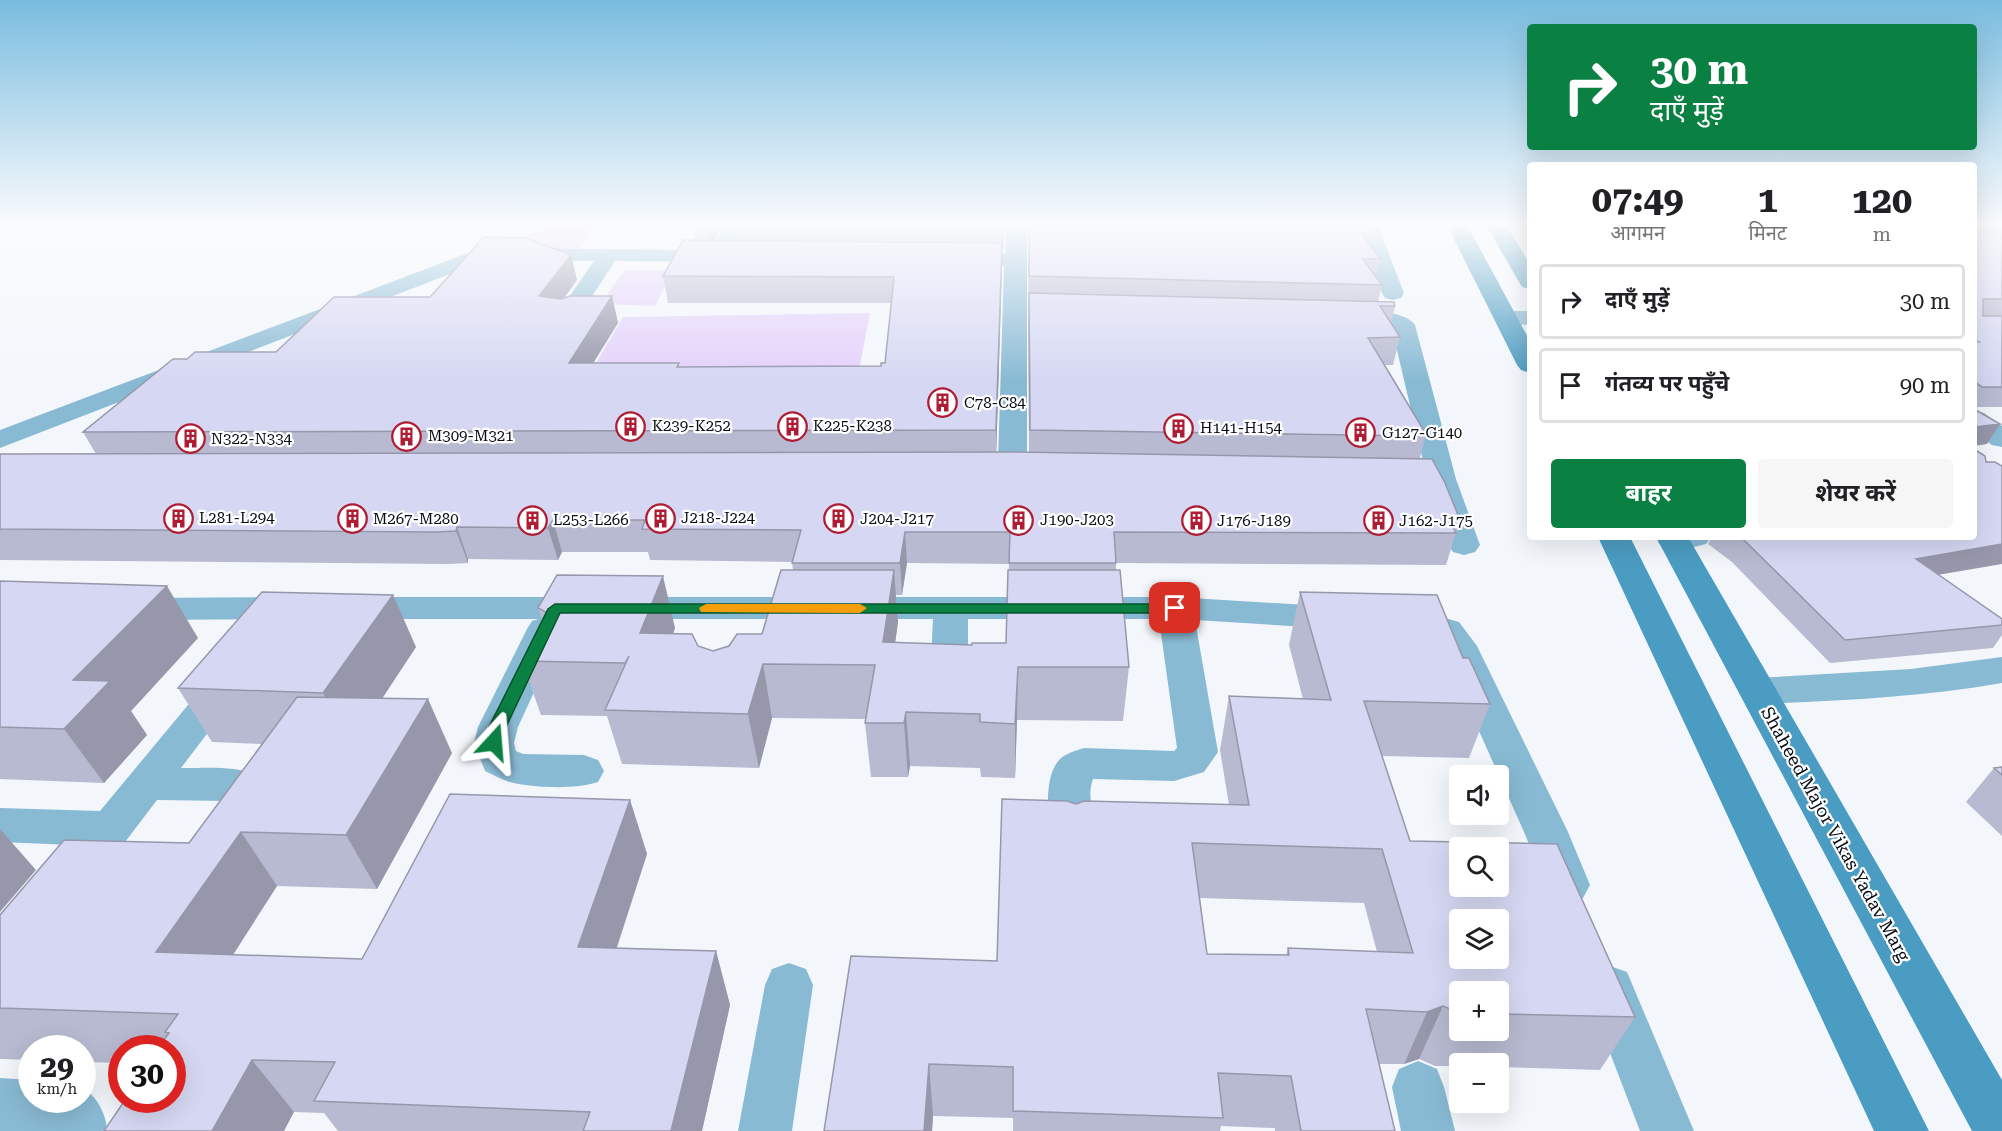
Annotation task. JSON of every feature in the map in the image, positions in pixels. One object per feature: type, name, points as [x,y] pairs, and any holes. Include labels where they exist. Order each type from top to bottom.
[{"type":"main road","points":[[1491,276],[1519,318],[1527,351]]},
{"type":"main road","points":[[1615,540],[1902,1131]]},
{"type":"main road","name":"Shaheed Major Vikas Yadav Marg","points":[[1681,540],[1757,691],[2001,1131]]},
{"type":"street","points":[[0,440],[424,276]]},
{"type":"street","points":[[567,317],[595,276]]},
{"type":"street","points":[[964,471],[1024,471],[1027,311],[1019,276]]},
{"type":"street","points":[[1387,276],[1393,293]]},
{"type":"street","points":[[1326,317],[1385,319],[1402,324],[1442,478],[1464,545]]},
{"type":"street","points":[[1977,421],[2002,439]]},
{"type":"street","points":[[1370,477],[1442,478]]},
{"type":"street","points":[[50,905],[286,608]]},
{"type":"street","points":[[949,679],[951,608]]},
{"type":"street","points":[[107,610],[555,609],[747,623],[951,608],[1175,608],[1424,623],[1446,630],[1459,646],[1546,832],[1667,1131]]},
{"type":"street","points":[[1073,838],[1069,789],[1073,772],[1084,763],[1173,766],[1190,761],[1198,752],[1175,608]]},
{"type":"street","points":[[555,609],[498,727],[494,742],[499,760],[519,769],[584,771]]},
{"type":"street","points":[[1757,691],[1903,684],[1956,679],[2002,670]]},
{"type":"street","points":[[146,784],[242,785],[250,792],[250,804],[227,844]]},
{"type":"street","points":[[0,825],[111,829]]},
{"type":"street","points":[[78,870],[124,870]]},
{"type":"street","points":[[765,1131],[789,985]]},
{"type":"street","points":[[0,1105],[68,1109],[80,1124],[80,1131]]},
{"type":"shaded area","points":[[621,276],[671,276],[655,306],[600,304]]},
{"type":"shaded area","points":[[870,313],[856,385],[584,384],[623,317]]},
{"type":"building","points":[[449,276],[555,276],[539,296],[561,299],[570,296],[612,296],[569,363],[679,363],[677,367],[881,366],[881,363],[885,363],[894,277],[663,276],[1001,276],[996,430],[83,432],[173,359],[187,359],[195,352],[276,352],[334,297],[430,297]]},
{"type":"building","points":[[1029,276],[1375,276],[1382,285]]},
{"type":"building","points":[[1977,276],[2002,276],[2002,299],[1983,299],[1983,316],[2002,316],[2002,387],[1982,387],[1977,383],[1977,342],[1979,342],[1977,341]]},
{"type":"building","points":[[1029,293],[1394,302],[1395,306],[1380,306],[1400,337],[1368,338],[1426,434],[1418,434],[1419,436],[1030,430]]},
{"type":"building","points":[[1977,411],[2000,424],[1977,427]]},
{"type":"building","points":[[1977,451],[1985,456],[1986,462],[1995,462],[2002,466],[2002,544],[1916,559],[2002,619],[2002,625],[1845,640],[1744,540],[1977,540]]},
{"type":"building","points":[[1012,452],[1432,459],[1445,483],[1460,520],[1449,520],[1456,533],[1114,532],[1116,563],[1009,563],[1010,532],[905,532],[900,563],[792,563],[801,530],[642,529],[645,520],[553,520],[548,528],[457,527],[456,531],[436,532],[0,529],[0,454]]},
{"type":"building","points":[[781,570],[894,570],[883,642],[972,645],[972,643],[1006,643],[1008,570],[1120,570],[1129,667],[1018,667],[1015,724],[980,722],[980,714],[906,712],[904,723],[865,723],[875,665],[763,664],[748,714],[605,710],[629,656],[625,663],[522,661],[548,613],[538,608],[557,575],[663,576],[640,633],[692,634],[698,646],[713,651],[729,646],[737,634],[762,634]]},
{"type":"building","points":[[0,581],[167,586],[73,680],[110,681],[64,729],[0,727]]},
{"type":"building","points":[[262,592],[393,595],[323,693],[178,688]]},
{"type":"building","points":[[1300,592],[1437,595],[1463,658],[1469,658],[1490,704],[1364,701],[1410,841],[1449,842],[1449,897],[1509,897],[1509,843],[1557,844],[1635,1017],[1509,1014],[1509,981],[1449,981],[1449,1008],[1443,1006],[1427,1012],[1366,1009],[1395,1131],[1301,1131],[1291,1076],[1218,1073],[1223,1118],[1013,1111],[1013,1067],[929,1064],[924,1131],[824,1131],[851,956],[997,961],[1002,799],[1067,801],[1076,804],[1084,801],[1249,805],[1229,696],[1331,700]],"holes":[[[1192,843],[1382,849],[1413,953],[1288,948],[1289,955],[1207,954]]]},
{"type":"building","points":[[297,697],[428,699],[346,835],[241,832],[156,952],[362,959],[450,794],[630,800],[578,947],[716,951],[671,1131],[583,1131],[590,1112],[314,1101],[335,1062],[252,1060],[212,1131],[104,1131],[116,1113],[186,1113],[186,1035],[168,1035],[169,1033],[165,1032],[178,1014],[0,1008],[0,915],[64,840],[189,843]]},
{"type":"building","points":[[2002,767],[2002,775],[1994,768]]},
{"type":"slow traffic","points":[[706,608],[860,608]]},
{"type":"place","name":"C78-C84","points":[[943,403]]},
{"type":"place","name":"K239-K252","points":[[631,426]]},
{"type":"place","name":"K225-K238","points":[[792,426]]},
{"type":"place","name":"H141-H154","points":[[1179,428]]},
{"type":"place","name":"G127-G140","points":[[1361,433]]},
{"type":"place","name":"M309-M321","points":[[407,436]]},
{"type":"place","name":"N322-N334","points":[[190,439]]},
{"type":"place","name":"L281-L294","points":[[178,518]]},
{"type":"place","name":"J218-J224","points":[[660,518]]},
{"type":"place","name":"M267-M280","points":[[352,519]]},
{"type":"place","name":"J204-J217","points":[[839,519]]},
{"type":"place","name":"L253-L266","points":[[532,520]]},
{"type":"place","name":"J190-J203","points":[[1019,520]]},
{"type":"place","name":"J176-J189","points":[[1196,521]]},
{"type":"place","name":"J162-J175","points":[[1378,521]]},
{"type":"route","points":[[494,742],[498,727],[555,609],[1175,608]]}]
